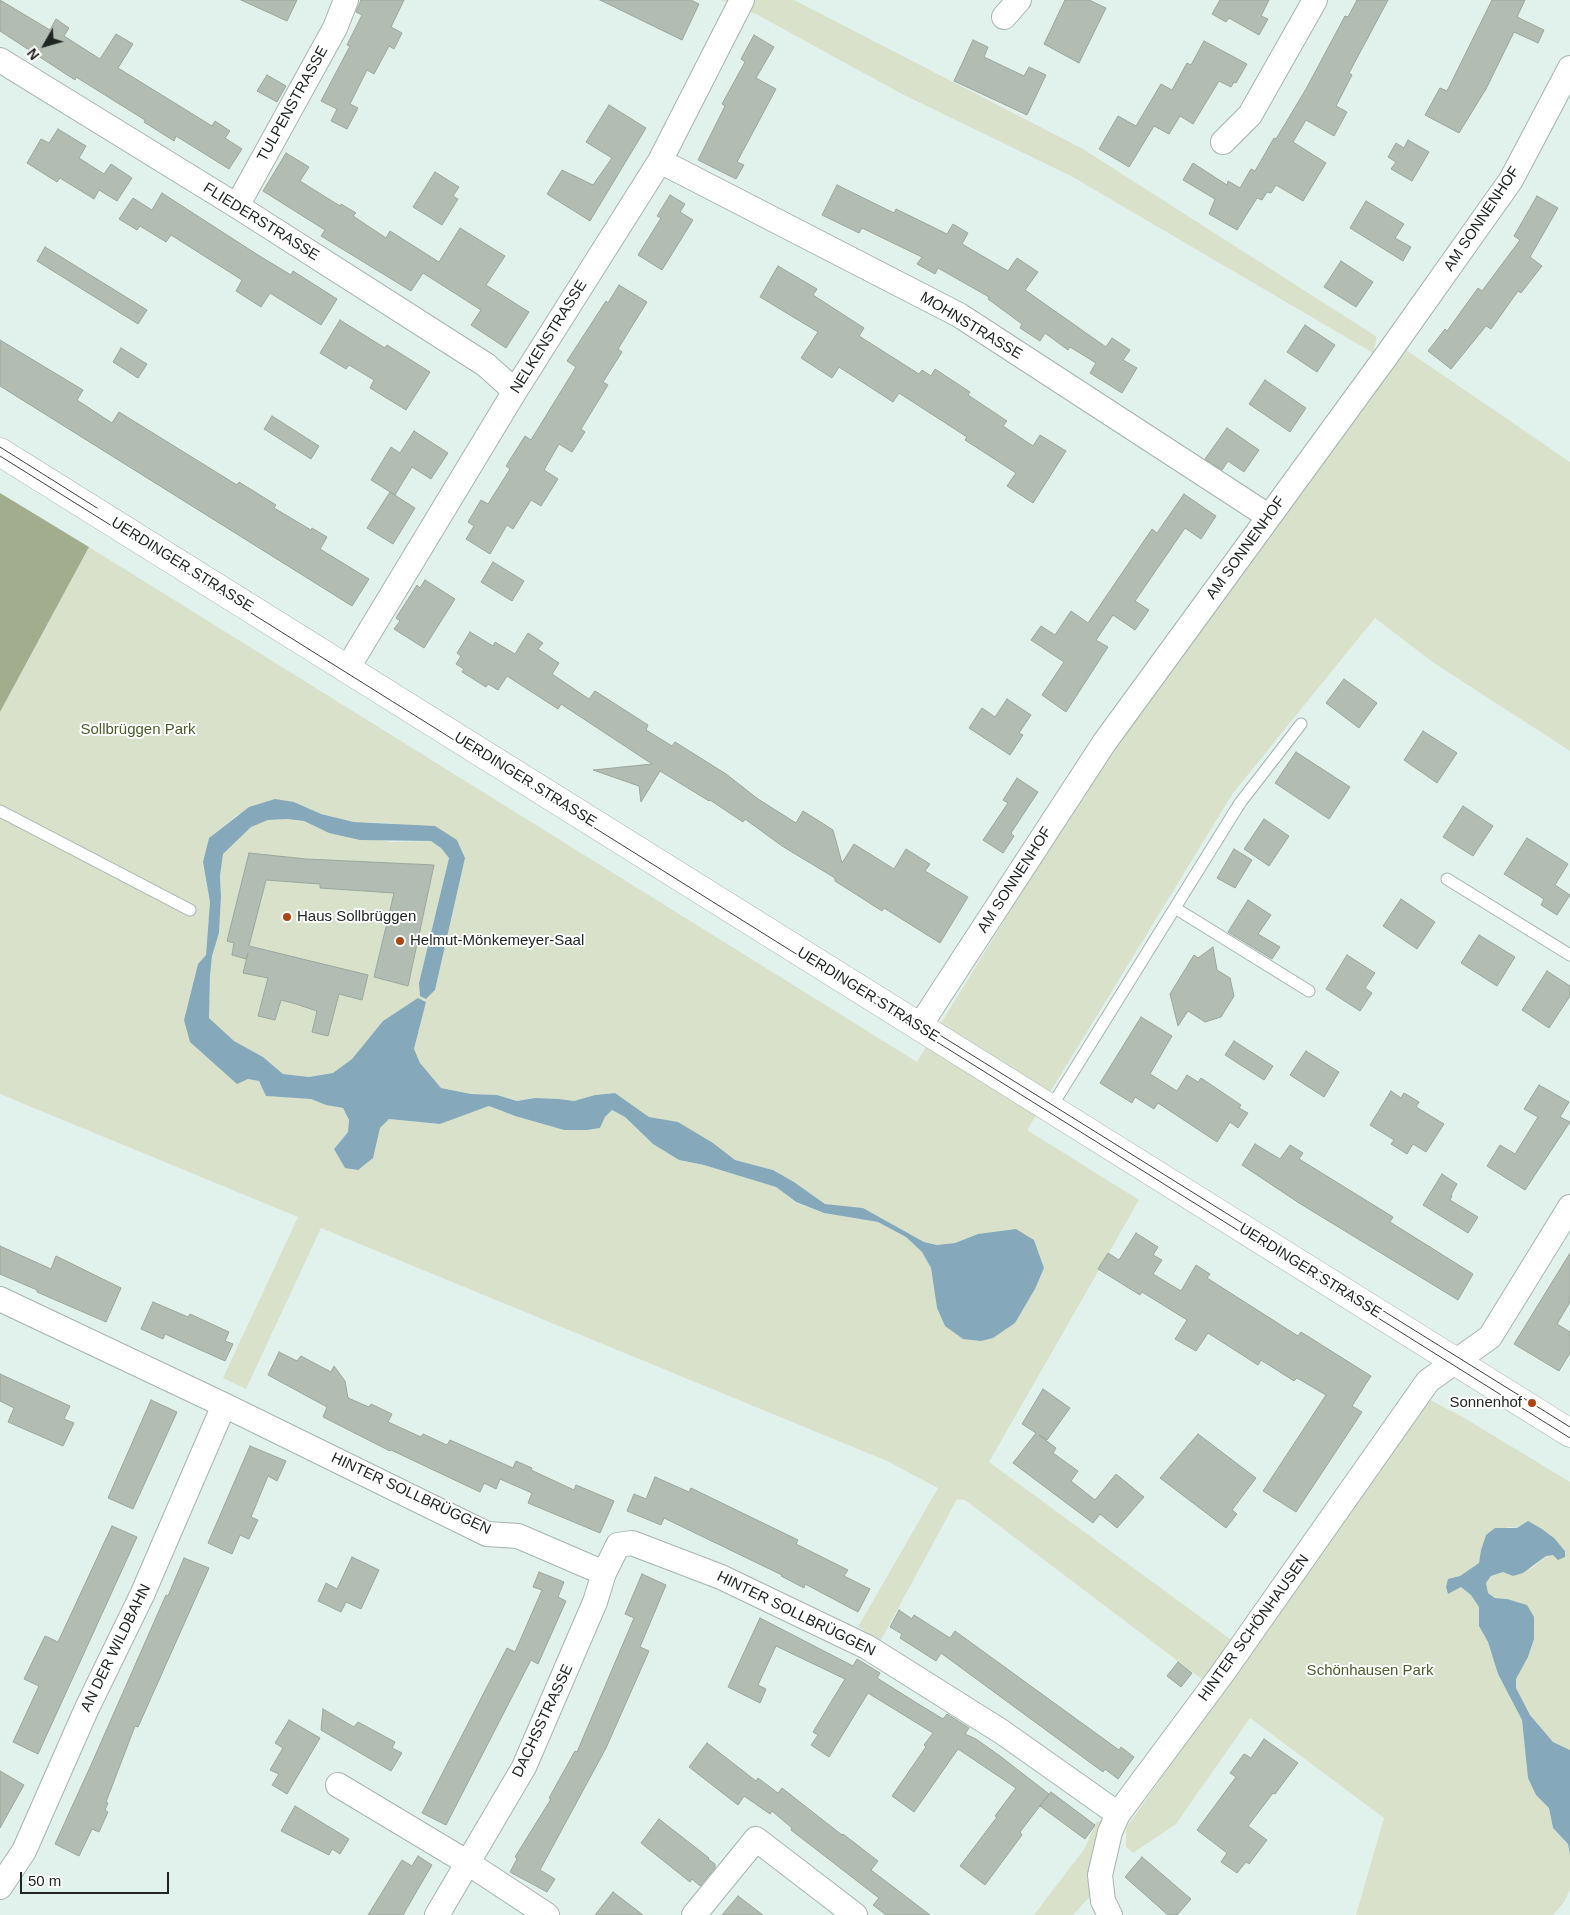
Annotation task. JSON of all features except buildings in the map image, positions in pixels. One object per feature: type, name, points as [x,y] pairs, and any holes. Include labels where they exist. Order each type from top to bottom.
[{"type":"main road","name":"UERDINGER STRASSE","points":[[0,452],[1570,1433]]},
{"type":"street","name":"TULPENSTRASSE","points":[[237,206],[335,28],[346,0]]},
{"type":"street","name":"NELKENSTRASSE","points":[[346,669],[515,391],[660,161],[742,0]]},
{"type":"street","points":[[1223,142],[1250,115],[1315,0]]},
{"type":"street","name":"FLIEDERSTRASSE","points":[[0,60],[237,206],[486,365],[515,391]]},
{"type":"street","name":"AM SONNENHOF","points":[[919,1027],[1104,743],[1512,180],[1570,68]]},
{"type":"street","name":"MOHNSTRASSE","points":[[660,161],[959,315],[1268,516]]},
{"type":"street","name":"HINTER SCHÖNHAUSEN","points":[[1110,1915],[1103,1901],[1100,1875],[1110,1832],[1118,1814],[1233,1658],[1428,1381],[1490,1337],[1570,1206]]},
{"type":"street","name":"HINTER SOLLBRÜGGEN","points":[[0,1299],[224,1405],[487,1534],[518,1536],[604,1573],[618,1545],[632,1542],[721,1577],[767,1598],[867,1647],[1002,1732],[1118,1814]]},
{"type":"street","name":"AN DER WILDBAHN","points":[[0,1887],[24,1851],[87,1708],[142,1595],[224,1405]]},
{"type":"street","name":"DACHSSTRASSE","points":[[437,1915],[524,1767],[595,1602],[604,1573]]},
{"type":"street","points":[[338,1785],[468,1863],[547,1915]]},
{"type":"street","points":[[694,1915],[756,1839],[855,1915]]},
{"type":"lane","points":[[1050,1109],[1240,802],[1301,724]]},
{"type":"lane","points":[[0,811],[190,910]]},
{"type":"lane","points":[[1447,879],[1570,955]]},
{"type":"lane","points":[[1175,908],[1309,991]]},
{"type":"green space","points":[[721,0],[794,0],[1083,149],[1377,337],[1373,353],[1071,176],[902,94],[756,14]]},
{"type":"green space","name":"Sollbrüggen Park","points":[[1406,350],[1570,462],[1570,751],[1434,663],[1375,618],[1233,793],[1027,1130],[1139,1200],[989,1462],[1233,1641],[1203,1680],[965,1500],[957,1499],[881,1640],[858,1627],[938,1488],[887,1461],[321,1228],[246,1389],[223,1378],[298,1217],[0,1094],[0,712],[89,547],[917,1062],[1111,747]],"holes":[[[294,802],[321,814],[354,822],[390,823],[457,840],[465,858],[435,990],[427,999],[419,983],[449,858],[441,848],[431,841],[392,842],[329,833],[304,821],[287,819],[268,820],[251,827],[223,854],[220,876],[219,933],[212,956],[209,1018],[234,1041],[263,1057],[283,1074],[309,1077],[333,1073],[352,1059],[369,1038],[418,999],[426,1002],[414,1049],[419,1063],[441,1088],[471,1094],[497,1095],[517,1101],[535,1098],[574,1101],[595,1095],[615,1093],[649,1117],[678,1123],[713,1143],[735,1160],[773,1170],[825,1204],[863,1208],[924,1242],[937,1245],[955,1243],[978,1234],[1034,1240],[1044,1268],[1035,1289],[1015,1323],[945,1326],[937,1308],[931,1268],[922,1252],[906,1237],[878,1222],[824,1213],[796,1203],[776,1187],[704,1165],[679,1160],[653,1144],[625,1117],[612,1110],[605,1117],[600,1128],[587,1130],[564,1130],[515,1116],[489,1106],[440,1124],[389,1119],[380,1128],[334,1149],[348,1132],[349,1120],[343,1108],[326,1105],[311,1099],[267,1096],[259,1081],[248,1079],[184,1020],[198,964],[206,955],[210,902],[203,862],[209,838],[237,815]],[[249,853],[306,859],[305,882],[266,880],[249,946],[368,977],[362,1000],[339,994],[328,1036],[312,1032],[317,1010],[281,1000],[275,1020],[258,1016],[268,978],[244,972],[246,959],[232,955],[234,943],[227,941]],[[321,860],[434,865],[408,986],[374,977],[391,902],[414,903],[418,886],[380,892],[321,888]]]},
{"type":"green space","points":[[0,493],[89,547],[0,712]]},
{"type":"green space","name":"Schönhausen Park","points":[[1428,1399],[1461,1416],[1570,1482],[1570,1750],[1553,1742],[1530,1715],[1516,1688],[1516,1679],[1528,1657],[1534,1639],[1534,1617],[1507,1599],[1496,1598],[1488,1593],[1486,1583],[1491,1576],[1503,1572],[1513,1576],[1532,1568],[1546,1556],[1565,1550],[1542,1529],[1508,1527],[1481,1550],[1479,1563],[1460,1576],[1448,1579],[1446,1587],[1448,1594],[1461,1587],[1471,1595],[1479,1607],[1479,1626],[1488,1642],[1498,1674],[1522,1720],[1528,1778],[1536,1795],[1549,1808],[1553,1828],[1568,1844],[1570,1855],[1570,1890],[1564,1902],[1553,1915],[1356,1915],[1384,1818],[1250,1718],[1176,1824],[1133,1853],[1126,1847],[1126,1828]]},
{"type":"green space","points":[[1108,1818],[1093,1893],[1073,1915],[1034,1915],[1085,1848],[1096,1822]]},
{"type":"water","points":[[275,799],[294,802],[321,814],[354,822],[435,826],[457,840],[465,858],[435,990],[426,999],[420,996],[419,983],[449,858],[441,848],[431,841],[360,840],[329,833],[304,821],[287,819],[268,820],[251,827],[223,854],[220,876],[219,933],[212,956],[210,976],[209,1018],[234,1041],[263,1057],[283,1074],[309,1077],[333,1073],[352,1059],[383,1021],[418,998],[426,1002],[414,1049],[420,1063],[441,1088],[471,1094],[497,1095],[517,1101],[535,1098],[574,1101],[595,1095],[615,1093],[649,1117],[678,1122],[713,1143],[735,1160],[773,1170],[825,1204],[863,1208],[924,1242],[937,1245],[955,1243],[978,1234],[1016,1229],[1034,1240],[1044,1268],[1035,1289],[1015,1323],[993,1338],[981,1341],[963,1339],[945,1326],[937,1308],[931,1268],[922,1252],[906,1237],[878,1222],[824,1213],[796,1202],[776,1187],[704,1165],[679,1160],[653,1144],[625,1117],[612,1110],[605,1117],[600,1128],[587,1130],[564,1130],[515,1116],[489,1106],[440,1124],[389,1119],[380,1128],[373,1158],[358,1170],[345,1168],[334,1149],[348,1132],[349,1120],[343,1108],[326,1105],[311,1099],[266,1096],[259,1081],[248,1079],[237,1084],[190,1042],[184,1020],[198,964],[206,955],[210,902],[203,862],[209,838],[249,807]]},
{"type":"water","points":[[1528,1521],[1554,1538],[1565,1551],[1565,1557],[1558,1560],[1553,1555],[1546,1556],[1523,1573],[1513,1576],[1503,1572],[1491,1576],[1486,1583],[1488,1593],[1495,1598],[1507,1599],[1527,1605],[1534,1617],[1534,1639],[1528,1657],[1516,1679],[1516,1688],[1530,1715],[1553,1742],[1570,1750],[1570,1855],[1568,1844],[1553,1828],[1549,1808],[1536,1795],[1528,1778],[1522,1720],[1498,1674],[1488,1642],[1479,1626],[1479,1607],[1471,1595],[1461,1587],[1448,1594],[1446,1587],[1448,1579],[1460,1576],[1479,1563],[1486,1535],[1495,1528],[1517,1528]]},
{"type":"tram line","points":[[0,447],[97,508]]},
{"type":"tram line","points":[[0,456],[1570,1438]]},
{"type":"tram line","points":[[816,958],[1570,1427]]},
{"type":"place","name":"Haus Sollbrüggen","points":[[287,917]]},
{"type":"place","name":"Helmut-Mönkemeyer-Saal","points":[[400,941]]},
{"type":"place","name":"Sonnenhof","points":[[1532,1403]]}]
